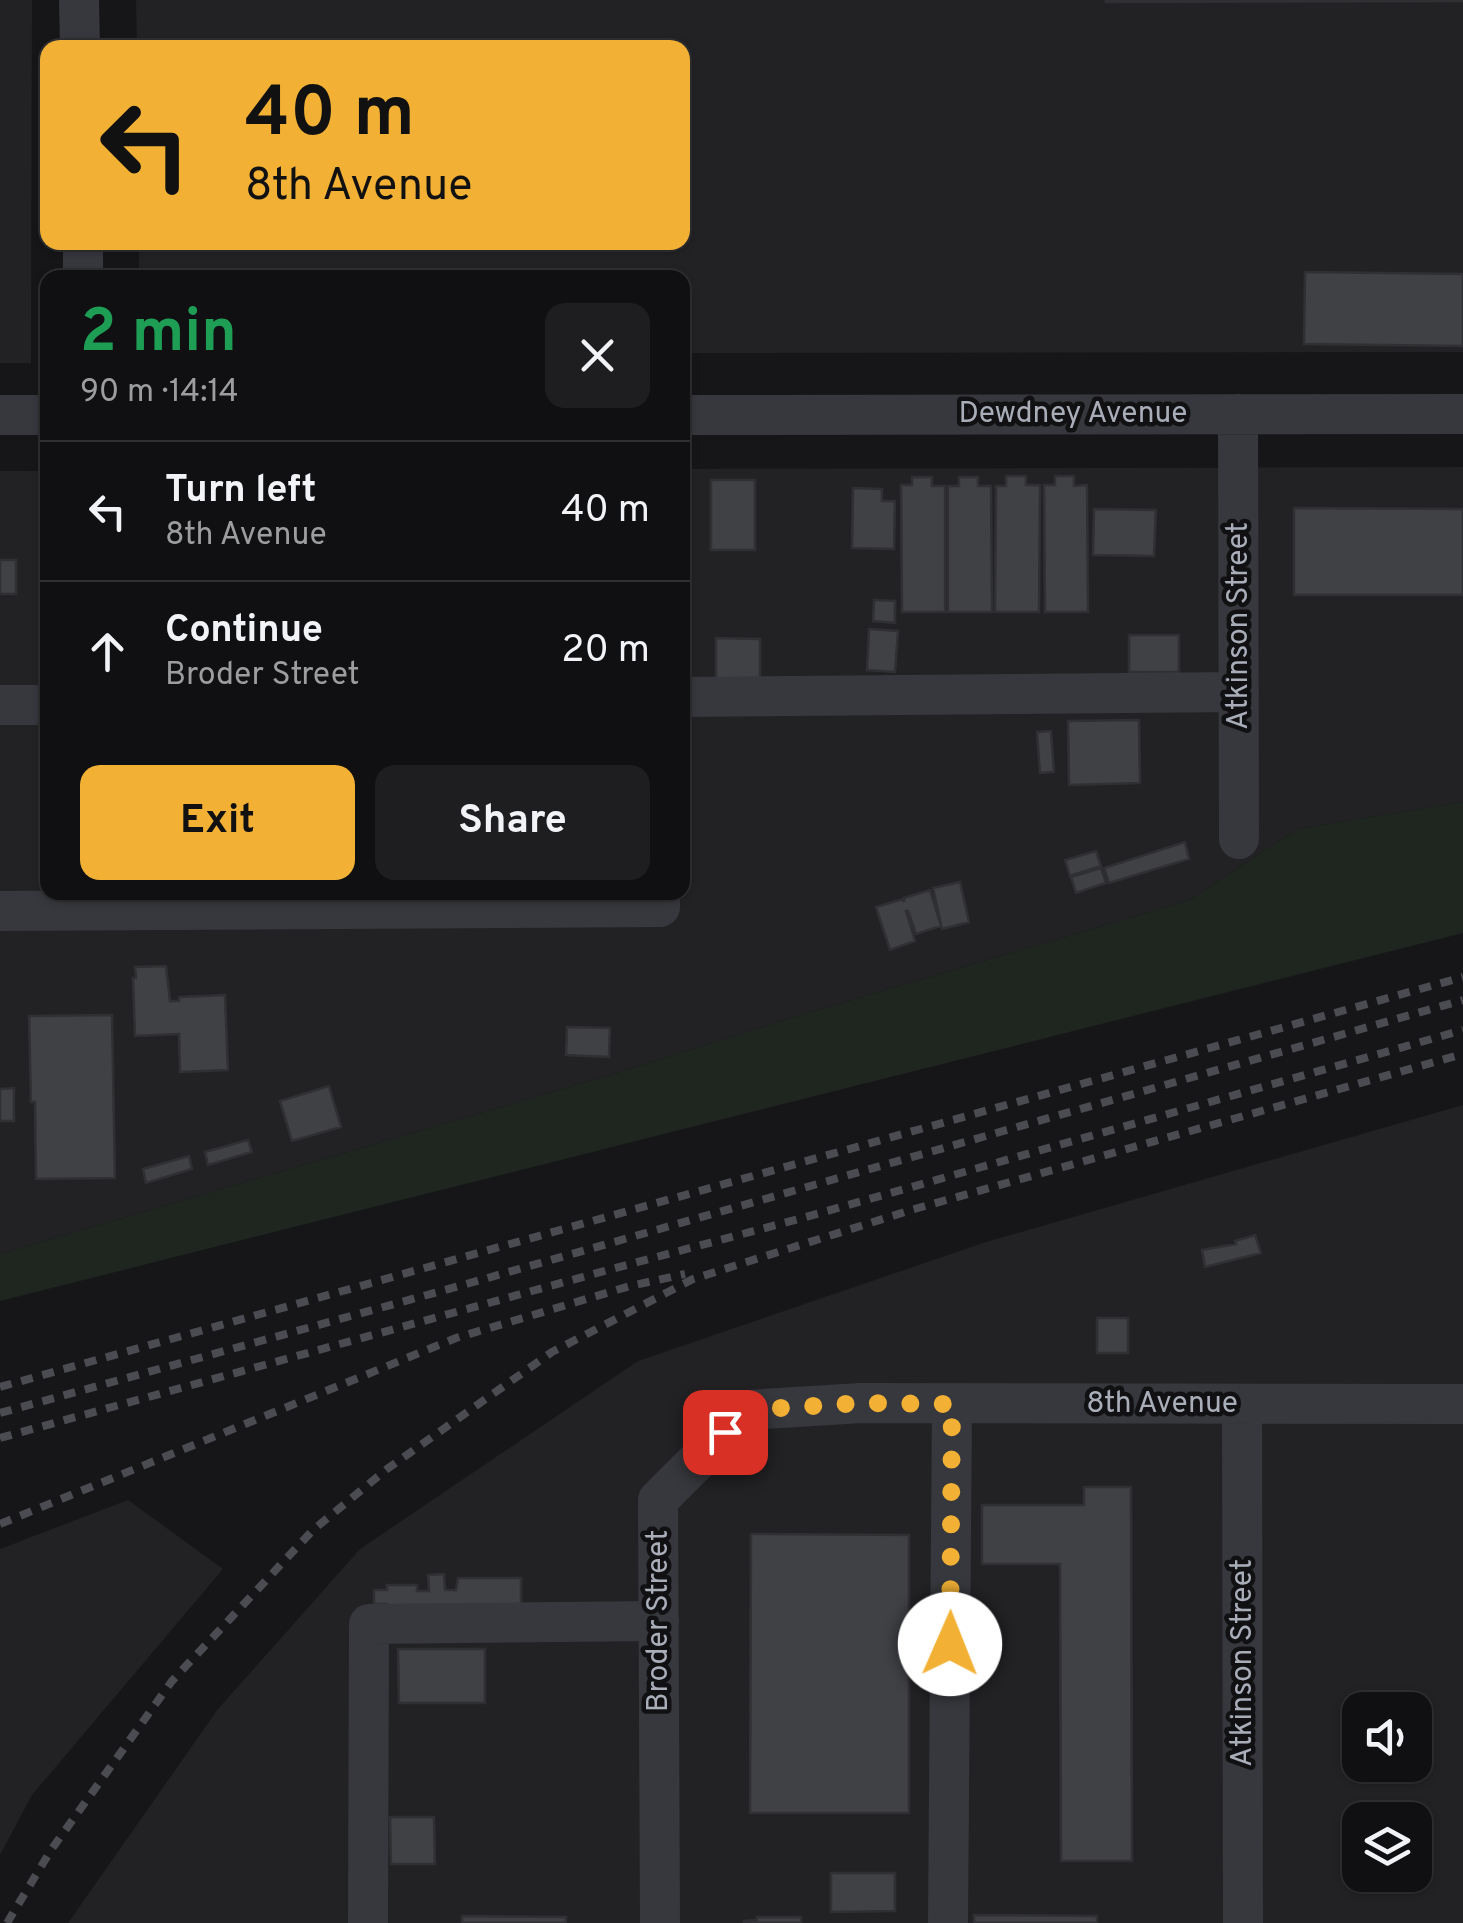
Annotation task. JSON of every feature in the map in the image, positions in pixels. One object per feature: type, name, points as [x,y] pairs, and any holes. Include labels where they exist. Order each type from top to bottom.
[{"type":"street","points":[[79,0],[80,40]]},
{"type":"street","points":[[0,414],[40,414]]},
{"type":"street","name":"Dewdney Avenue","points":[[690,414],[1463,414]]},
{"type":"street","name":"Atkinson Street","points":[[1238,414],[1239,839]]},
{"type":"street","points":[[690,697],[1239,692]]},
{"type":"street","points":[[0,705],[40,705]]},
{"type":"street","points":[[0,911],[92,902],[660,900]]},
{"type":"street","name":"8th Avenue","points":[[861,1403],[1463,1404]]},
{"type":"street","name":"Broder Street","points":[[660,1923],[658,1500],[748,1410],[861,1403]]},
{"type":"street","points":[[948,1923],[952,1404]]},
{"type":"street","name":"Atkinson Street","points":[[1242,1404],[1243,1923]]},
{"type":"street","points":[[368,1923],[369,1624],[659,1620]]},
{"type":"shaded area","points":[[0,0],[32,0],[31,363],[0,363]]},
{"type":"shaded area","points":[[136,0],[1463,0],[1463,352],[690,353],[690,270],[139,270],[139,250],[690,250],[690,40],[137,40]]},
{"type":"shaded area","points":[[1463,467],[1463,802],[1298,829],[1190,900],[0,1254],[0,471],[40,471],[40,900],[690,900],[690,469]]},
{"type":"shaded area","points":[[1463,802],[1463,933],[0,1301],[0,1254],[1190,900],[1298,829]]},
{"type":"shaded area","points":[[1463,1105],[1463,1923],[68,1923],[218,1709],[360,1549],[638,1361],[986,1242]]},
{"type":"shaded area","points":[[128,1500],[223,1569],[32,1795],[0,1855],[0,1549]]},
{"type":"building","points":[[1463,0],[1463,1],[1106,2]]},
{"type":"building","points":[[1305,272],[1463,274],[1463,346],[1304,344]]},
{"type":"building","points":[[1006,476],[1026,476],[1026,485],[1040,485],[1039,612],[995,612],[996,486],[1006,486]]},
{"type":"building","points":[[1055,476],[1074,476],[1074,486],[1087,485],[1088,612],[1045,612],[1044,485],[1055,485]]},
{"type":"building","points":[[912,477],[932,477],[932,486],[945,486],[945,612],[902,612],[901,485],[912,485]]},
{"type":"building","points":[[959,477],[978,477],[978,486],[991,486],[992,612],[948,612],[948,486],[959,486]]},
{"type":"building","points":[[711,480],[755,480],[755,550],[711,550]]},
{"type":"building","points":[[853,488],[882,489],[882,501],[895,501],[894,549],[852,548]]},
{"type":"building","points":[[1294,508],[1463,509],[1463,595],[1294,595]]},
{"type":"building","points":[[1094,509],[1156,510],[1154,556],[1093,555]]},
{"type":"building","points":[[0,560],[16,560],[16,594],[0,594]]},
{"type":"building","points":[[874,600],[895,601],[895,623],[873,621]]},
{"type":"building","points":[[869,629],[898,631],[895,672],[867,670]]},
{"type":"building","points":[[1129,635],[1179,635],[1179,672],[1129,672]]},
{"type":"building","points":[[716,638],[760,639],[760,682],[716,682]]},
{"type":"building","points":[[1139,720],[1140,783],[1069,785],[1068,721]]},
{"type":"building","points":[[1051,731],[1054,772],[1040,773],[1037,732]]},
{"type":"building","points":[[1185,842],[1189,859],[1109,883],[1104,868]]},
{"type":"building","points":[[1096,851],[1101,866],[1070,876],[1065,860]]},
{"type":"building","points":[[1101,868],[1106,883],[1076,893],[1071,877]]},
{"type":"building","points":[[960,882],[969,922],[942,929],[933,888]]},
{"type":"building","points":[[930,890],[941,926],[916,934],[906,911],[915,941],[890,950],[876,907],[903,899],[904,902],[904,898]]},
{"type":"building","points":[[166,966],[170,1001],[179,1001],[179,997],[225,995],[228,1070],[180,1072],[179,1034],[135,1036],[135,967]]},
{"type":"building","points":[[112,1015],[115,1178],[36,1179],[29,1016]]},
{"type":"building","points":[[567,1027],[610,1028],[609,1057],[566,1055]]},
{"type":"building","points":[[329,1086],[341,1127],[292,1141],[280,1101]]},
{"type":"building","points":[[14,1088],[14,1121],[0,1121],[0,1089]]},
{"type":"building","points":[[248,1140],[252,1152],[208,1165],[205,1152]]},
{"type":"building","points":[[189,1156],[192,1169],[146,1183],[143,1169]]},
{"type":"building","points":[[1255,1235],[1261,1253],[1205,1267],[1202,1250],[1236,1244],[1235,1241]]},
{"type":"building","points":[[1097,1318],[1128,1318],[1128,1353],[1097,1353]]},
{"type":"building","points":[[1084,1487],[1131,1487],[1132,1861],[1061,1861],[1060,1564],[982,1564],[982,1505],[1084,1505]]},
{"type":"building","points":[[751,1534],[909,1535],[909,1813],[750,1813]]},
{"type":"building","points":[[444,1574],[445,1590],[456,1590],[458,1578],[521,1578],[521,1604],[374,1604],[374,1590],[387,1590],[387,1585],[417,1585],[417,1591],[429,1591],[428,1575]]},
{"type":"building","points":[[398,1649],[485,1649],[485,1703],[399,1703]]},
{"type":"building","points":[[390,1817],[434,1817],[435,1864],[391,1864]]},
{"type":"building","points":[[831,1873],[895,1873],[895,1911],[831,1912]]},
{"type":"building","points":[[974,1915],[1097,1916],[1097,1923],[974,1923]]},
{"type":"building","points":[[462,1916],[566,1917],[566,1923],[462,1923]]},
{"type":"building","points":[[757,1917],[801,1917],[801,1923],[744,1923]]},
{"type":"railway","points":[[0,1387],[1463,977]]},
{"type":"railway","points":[[0,1413],[1463,1000]]},
{"type":"railway","points":[[0,1438],[806,1217],[1463,1030]]},
{"type":"railway","points":[[7,1923],[51,1850],[172,1681],[313,1530],[387,1469],[552,1352],[693,1279],[911,1210],[1463,1054]]},
{"type":"railway","points":[[0,1524],[456,1338],[630,1286],[685,1274]]},
{"type":"route","points":[[725,1432],[748,1410],[861,1403],[952,1404],[950,1644]]}]
